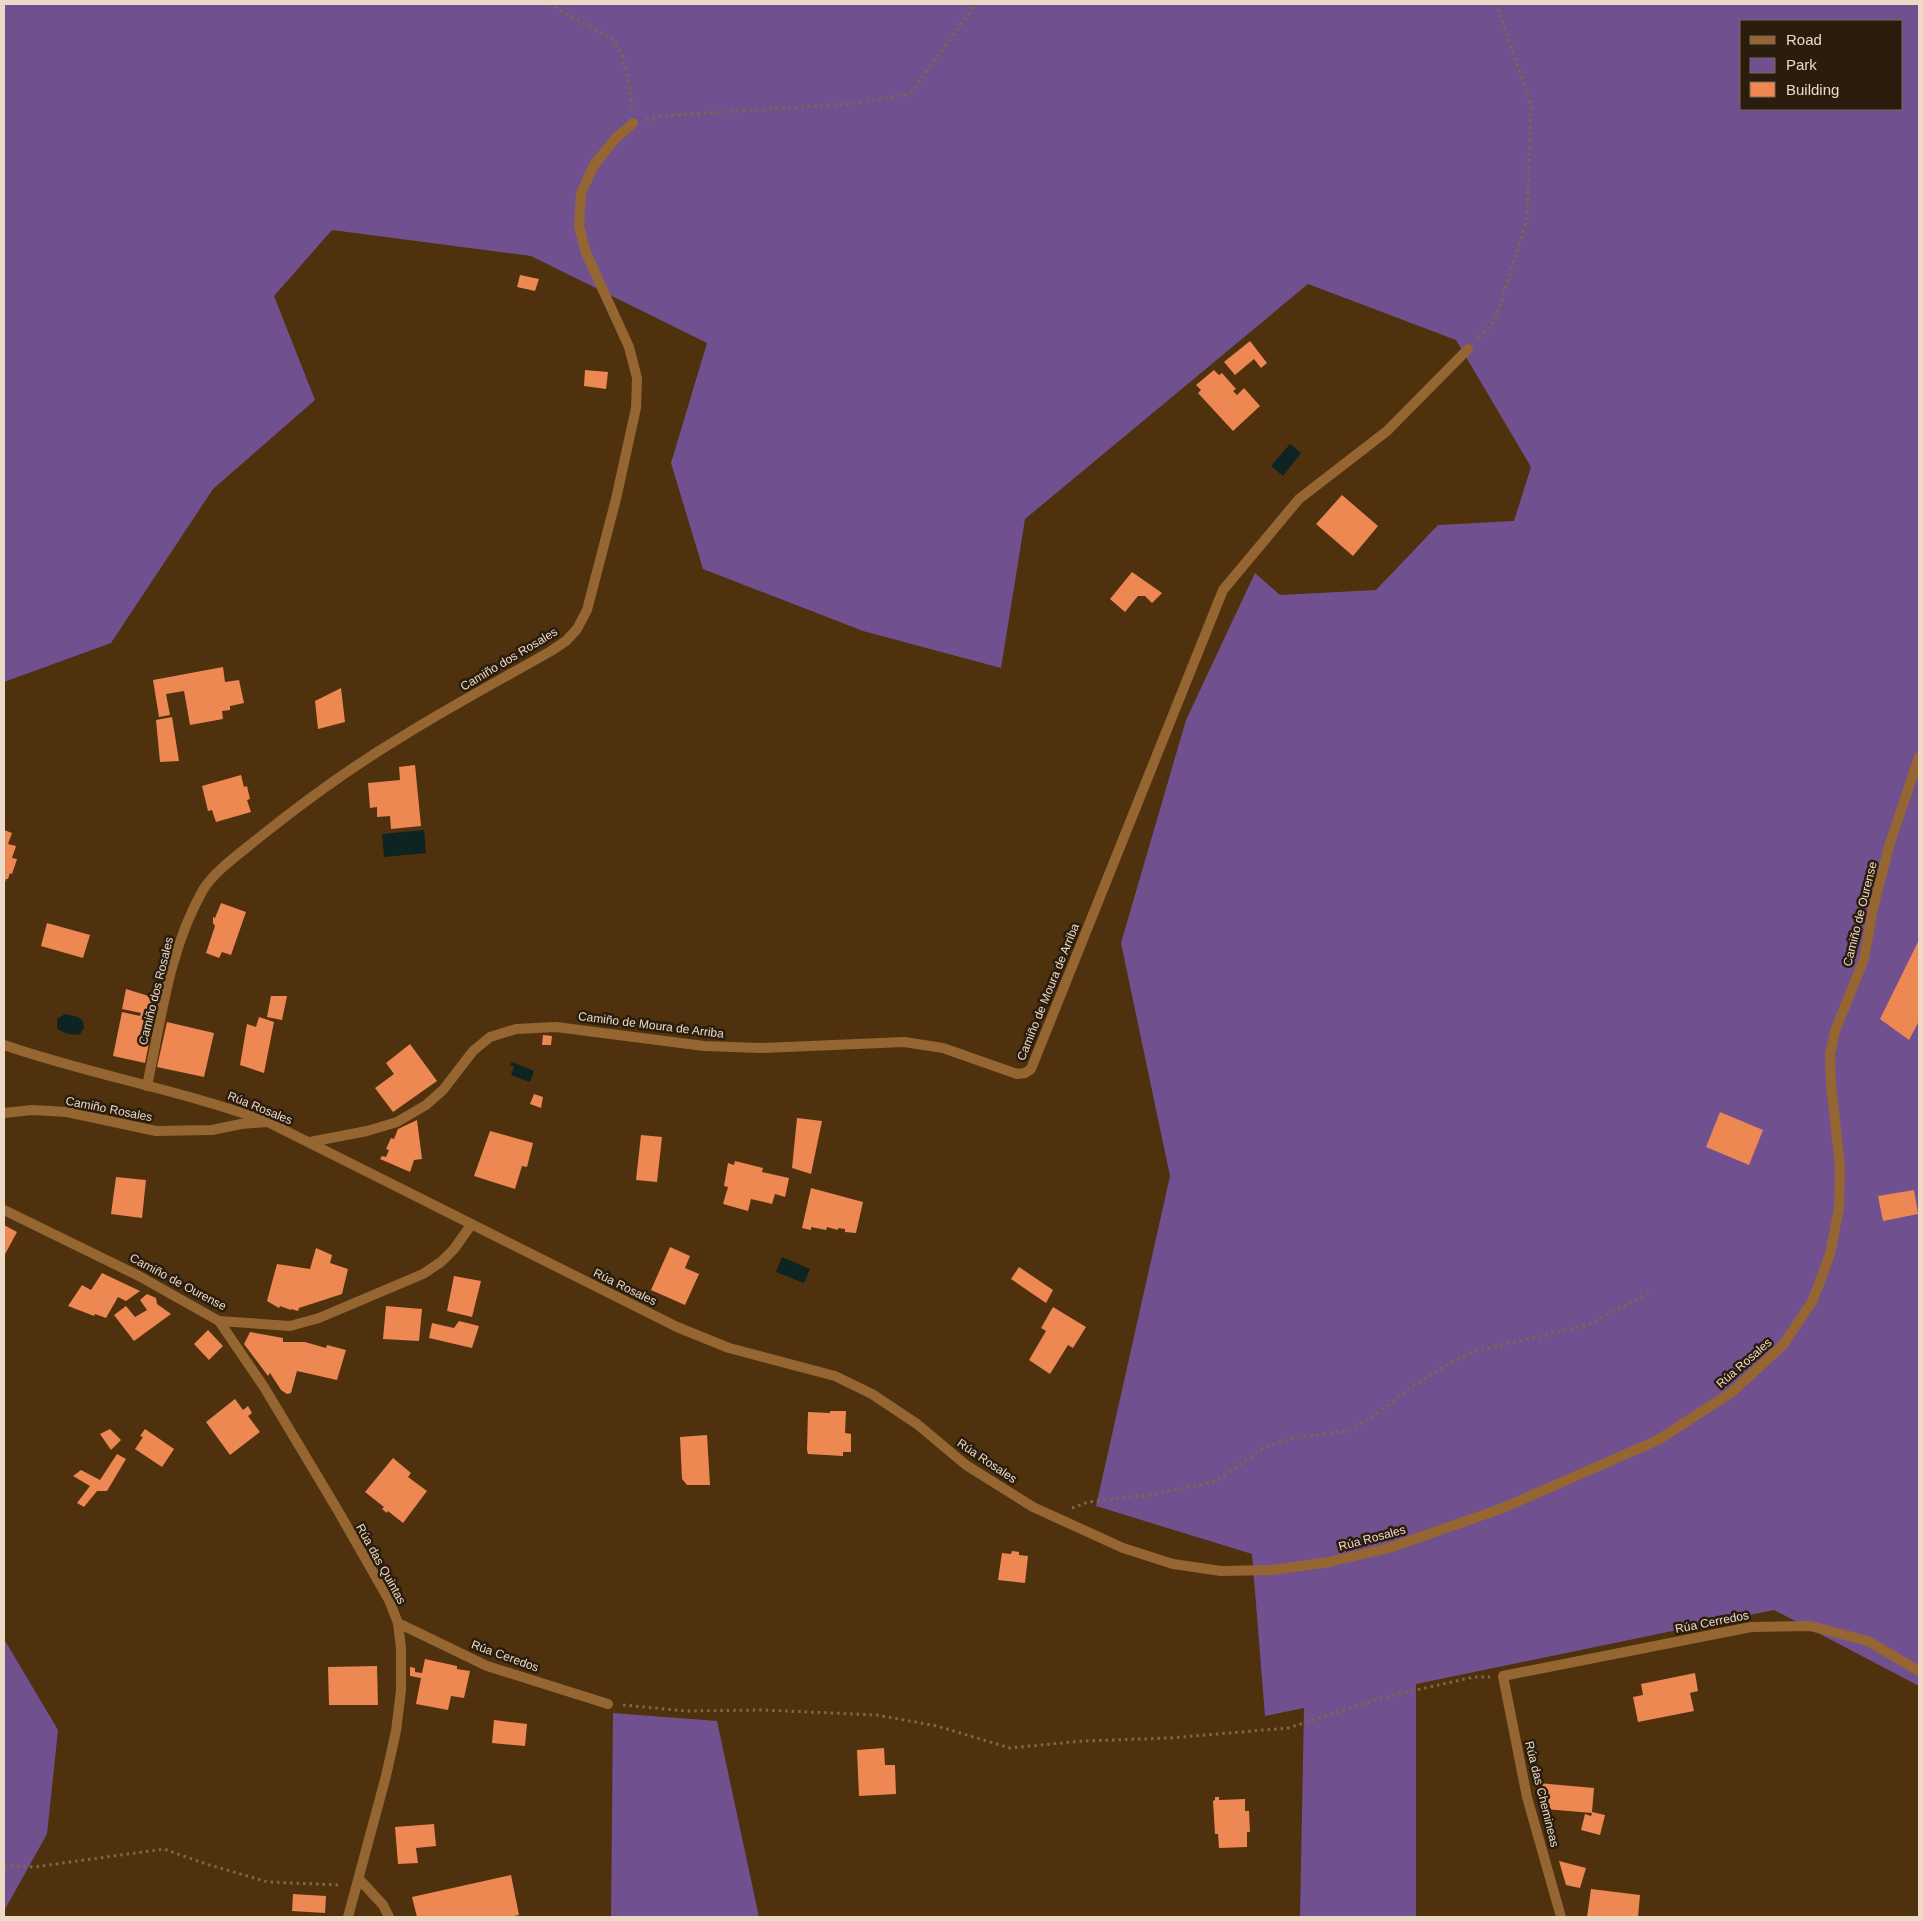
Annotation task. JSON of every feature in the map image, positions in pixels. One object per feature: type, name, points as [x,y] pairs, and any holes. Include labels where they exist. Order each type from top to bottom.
[{"type":"street","name":"Camiño dos Rosales","points":[[147,1086],[170,976],[182,936],[204,888],[234,858],[292,812],[359,764],[403,736],[566,641],[577,629],[587,610],[636,408],[638,378],[629,347],[586,253],[579,226],[581,193],[594,165],[615,139],[633,123]]},
{"type":"street","name":"Camiño de Moura de Arriba","points":[[310,1142],[367,1131],[397,1122],[426,1105],[443,1090],[473,1051],[490,1038],[516,1028],[556,1027],[704,1046],[760,1048],[904,1042],[943,1048],[1017,1074],[1025,1073],[1032,1069],[1223,590],[1299,499],[1387,431],[1468,349]]},
{"type":"street","name":"Camiño de Ourense","points":[[1840,1166],[1830,1055],[1834,1031],[1864,959],[1873,908],[1890,843],[1919,757]]},
{"type":"street","name":"Rúa Rosales","points":[[4,1045],[51,1061],[223,1106],[268,1122],[677,1327],[729,1348],[835,1376],[872,1394],[916,1424],[966,1465],[1033,1507],[1123,1548],[1173,1564],[1221,1572],[1272,1570],[1329,1562],[1389,1548],[1503,1508],[1658,1440],[1732,1392],[1783,1345],[1813,1300],[1830,1254],[1839,1208],[1840,1166]]},
{"type":"street","name":"Camiño Rosales","points":[[4,1113],[32,1110],[57,1111],[156,1131],[212,1130],[241,1124],[268,1122]]},
{"type":"street","name":"Camiño de Ourense","points":[[4,1210],[139,1276],[219,1321],[290,1326],[319,1318],[423,1274],[441,1262],[471,1225]]},
{"type":"street","name":"Rúa das Quintas","points":[[219,1321],[264,1386],[327,1492],[389,1600],[398,1623],[402,1648],[401,1690],[396,1731],[386,1776],[348,1917]]},
{"type":"street","name":"Rúa Ceredos","points":[[398,1623],[487,1666],[608,1704]]},
{"type":"street","name":"Rúa Cerredos","points":[[1503,1676],[1751,1627],[1810,1626],[1868,1641],[1919,1671]]},
{"type":"street","name":"Rúa das Chemineas","points":[[1503,1676],[1527,1797],[1561,1917]]},
{"type":"street","points":[[358,1882],[383,1905],[389,1917]]},
{"type":"path","points":[[548,4],[612,38],[622,54],[629,84],[633,123],[662,116],[848,104],[910,94],[976,4]]},
{"type":"path","points":[[1468,349],[1495,320],[1527,220],[1531,105],[1496,4]]},
{"type":"path","points":[[1051,1515],[1088,1502],[1156,1494],[1216,1481],[1265,1447],[1293,1438],[1348,1430],[1374,1416],[1414,1385],[1450,1363],[1476,1351],[1586,1325],[1652,1292]]},
{"type":"path","points":[[608,1704],[686,1711],[763,1710],[877,1715],[937,1726],[1010,1748],[1084,1741],[1170,1738],[1288,1728],[1385,1697],[1474,1677],[1503,1676]]},
{"type":"path","points":[[4,1866],[34,1867],[164,1849],[215,1867],[268,1882],[358,1882]]},
{"type":"green space","points":[[4,4],[1919,4],[1919,1686],[1774,1610],[1416,1684],[1416,1917],[1300,1917],[1304,1708],[1265,1716],[1252,1554],[1096,1506],[1170,1176],[1121,943],[1186,720],[1255,573],[1280,595],[1376,590],[1438,525],[1514,521],[1531,467],[1456,340],[1308,284],[1025,519],[1001,668],[863,631],[703,569],[671,463],[707,343],[531,256],[332,230],[274,296],[315,400],[213,489],[111,643],[4,682]]},
{"type":"green space","points":[[4,1639],[58,1730],[47,1834],[4,1911]]},
{"type":"green space","points":[[613,1713],[717,1721],[759,1917],[611,1917]]},
{"type":"water","points":[[1290,444],[1301,453],[1283,476],[1271,466]]},
{"type":"water","points":[[424,830],[426,853],[384,857],[382,834]]},
{"type":"water","points":[[65,1014],[78,1017],[83,1021],[84,1028],[80,1034],[68,1034],[57,1028],[57,1019]]},
{"type":"water","points":[[512,1062],[534,1071],[530,1082],[511,1075],[514,1067],[510,1065]]},
{"type":"water","points":[[782,1257],[810,1269],[804,1283],[776,1272]]},
{"type":"building","points":[[520,275],[539,279],[535,291],[517,287]]},
{"type":"building","points":[[1250,341],[1267,363],[1261,368],[1254,359],[1235,375],[1224,362]]},
{"type":"building","points":[[585,370],[608,372],[606,389],[584,386]]},
{"type":"building","points":[[1214,370],[1219,375],[1222,373],[1236,389],[1233,391],[1237,395],[1244,388],[1260,406],[1233,431],[1198,393],[1201,390],[1196,385]]},
{"type":"building","points":[[1342,495],[1378,526],[1353,556],[1316,524]]},
{"type":"building","points":[[1132,572],[1162,593],[1152,603],[1145,596],[1138,596],[1125,612],[1110,599]]},
{"type":"building","points":[[223,667],[225,682],[239,680],[244,703],[230,706],[230,710],[222,711],[223,719],[190,725],[184,691],[166,694],[170,715],[159,717],[153,680]]},
{"type":"building","points":[[341,688],[345,722],[318,729],[315,701]]},
{"type":"building","points":[[172,717],[179,761],[160,762],[156,720]]},
{"type":"building","points":[[415,765],[421,826],[391,829],[390,816],[377,817],[377,807],[370,808],[368,783],[400,780],[399,767]]},
{"type":"building","points":[[241,775],[244,787],[247,786],[250,799],[247,800],[251,812],[216,822],[212,810],[208,811],[202,786]]},
{"type":"building","points":[[4,830],[12,833],[8,844],[16,846],[12,858],[17,859],[12,874],[10,873],[4,885]]},
{"type":"building","points":[[221,903],[246,912],[231,955],[222,952],[219,958],[206,953],[215,926],[213,917],[215,918]]},
{"type":"building","points":[[47,923],[90,935],[83,958],[41,946]]},
{"type":"building","points":[[1919,940],[1919,1021],[1909,1040],[1880,1019]]},
{"type":"building","points":[[126,989],[155,998],[152,1015],[154,1015],[154,1018],[151,1018],[148,1022],[146,1032],[151,1033],[145,1063],[113,1056],[122,1012],[140,1016],[141,1013],[122,1009]]},
{"type":"building","points":[[271,996],[287,996],[282,1020],[267,1017]]},
{"type":"building","points":[[259,1017],[274,1022],[264,1073],[240,1065],[247,1024],[256,1027]]},
{"type":"building","points":[[167,1022],[214,1033],[204,1077],[157,1067]]},
{"type":"building","points":[[543,1035],[552,1036],[551,1045],[542,1045]]},
{"type":"building","points":[[410,1044],[437,1081],[393,1112],[375,1088],[394,1074],[386,1063]]},
{"type":"building","points":[[534,1094],[543,1097],[541,1108],[530,1104]]},
{"type":"building","points":[[1720,1112],[1763,1130],[1749,1165],[1706,1147]]},
{"type":"building","points":[[797,1118],[822,1121],[811,1174],[792,1168]]},
{"type":"building","points":[[417,1120],[422,1159],[414,1160],[410,1172],[380,1159],[382,1156],[386,1157],[389,1150],[386,1149],[391,1138],[394,1139],[398,1129]]},
{"type":"building","points":[[490,1131],[533,1143],[527,1167],[522,1166],[515,1189],[474,1176]]},
{"type":"building","points":[[641,1135],[662,1137],[657,1182],[636,1180]]},
{"type":"building","points":[[735,1161],[763,1168],[762,1172],[789,1178],[785,1197],[775,1194],[772,1204],[751,1199],[748,1211],[723,1204],[728,1187],[724,1186],[728,1163],[734,1165]]},
{"type":"building","points":[[116,1177],[146,1180],[142,1218],[111,1214]]},
{"type":"building","points":[[811,1188],[863,1202],[856,1233],[845,1232],[845,1229],[838,1228],[838,1230],[827,1227],[826,1230],[811,1227],[811,1230],[802,1228]]},
{"type":"building","points":[[1914,1190],[1918,1214],[1883,1221],[1878,1196]]},
{"type":"building","points":[[4,1225],[17,1232],[4,1256]]},
{"type":"building","points":[[670,1247],[690,1256],[685,1268],[699,1274],[685,1305],[651,1290]]},
{"type":"building","points":[[316,1248],[332,1255],[330,1263],[348,1269],[342,1294],[299,1308],[298,1311],[280,1306],[279,1308],[267,1301],[277,1264],[310,1269]]},
{"type":"building","points":[[1019,1267],[1053,1290],[1046,1303],[1011,1279]]},
{"type":"building","points":[[102,1273],[140,1291],[126,1301],[118,1297],[106,1318],[95,1314],[94,1316],[68,1306],[82,1285],[91,1290]]},
{"type":"building","points":[[454,1276],[481,1281],[472,1317],[447,1311]]},
{"type":"building","points":[[147,1294],[156,1298],[157,1304],[171,1314],[134,1341],[114,1315],[126,1306],[135,1317],[147,1310],[140,1300]]},
{"type":"building","points":[[386,1306],[422,1309],[419,1341],[383,1339]]},
{"type":"building","points":[[1053,1307],[1086,1327],[1073,1348],[1068,1345],[1050,1374],[1029,1360],[1046,1331],[1041,1328]]},
{"type":"building","points":[[459,1321],[479,1326],[472,1348],[429,1338],[432,1323],[454,1328]]},
{"type":"building","points":[[208,1330],[223,1346],[209,1360],[194,1344]]},
{"type":"building","points":[[250,1332],[283,1338],[283,1342],[305,1342],[326,1348],[327,1345],[346,1350],[337,1380],[297,1371],[291,1393],[287,1394],[281,1390],[270,1373],[268,1376],[244,1344]]},
{"type":"building","points":[[235,1399],[243,1410],[248,1406],[252,1413],[248,1416],[260,1432],[230,1455],[206,1422]]},
{"type":"building","points":[[830,1411],[846,1411],[845,1433],[851,1434],[851,1452],[843,1452],[843,1456],[808,1454],[808,1412],[830,1413]]},
{"type":"building","points":[[110,1429],[121,1440],[111,1450],[100,1434]]},
{"type":"building","points":[[145,1429],[174,1449],[162,1467],[135,1449],[143,1437],[140,1436]]},
{"type":"building","points":[[707,1435],[710,1485],[687,1485],[682,1479],[680,1437]]},
{"type":"building","points":[[117,1454],[126,1459],[107,1491],[97,1491],[84,1507],[77,1503],[90,1486],[73,1476],[81,1470],[100,1480]]},
{"type":"building","points":[[393,1458],[411,1473],[408,1477],[427,1491],[403,1523],[388,1511],[387,1513],[382,1509],[384,1507],[365,1492]]},
{"type":"building","points":[[1012,1551],[1019,1552],[1019,1555],[1028,1556],[1025,1583],[998,1580],[1002,1553],[1011,1554]]},
{"type":"building","points":[[425,1659],[470,1671],[464,1698],[451,1696],[448,1710],[416,1704],[421,1678],[410,1676],[410,1667],[415,1668],[415,1672],[422,1673]]},
{"type":"building","points":[[377,1666],[378,1705],[329,1705],[328,1667]]},
{"type":"building","points":[[1695,1673],[1698,1691],[1690,1693],[1694,1711],[1638,1722],[1633,1697],[1643,1695],[1641,1684]]},
{"type":"building","points":[[494,1720],[527,1724],[525,1746],[492,1743]]},
{"type":"building","points":[[884,1748],[885,1765],[895,1765],[896,1794],[859,1796],[857,1750]]},
{"type":"building","points":[[1538,1783],[1594,1788],[1592,1812],[1605,1815],[1600,1835],[1581,1830],[1585,1814],[1591,1816],[1592,1813],[1545,1809]]},
{"type":"building","points":[[1215,1797],[1219,1797],[1219,1800],[1245,1799],[1245,1811],[1249,1811],[1250,1832],[1247,1832],[1247,1847],[1219,1848],[1218,1834],[1215,1834],[1213,1801]]},
{"type":"building","points":[[434,1824],[436,1846],[416,1848],[418,1863],[398,1864],[395,1827]]},
{"type":"building","points":[[1559,1861],[1586,1868],[1580,1888],[1566,1885]]},
{"type":"building","points":[[511,1875],[519,1915],[508,1917],[417,1917],[412,1897]]},
{"type":"building","points":[[1591,1889],[1640,1895],[1638,1917],[1587,1917]]},
{"type":"building","points":[[293,1894],[326,1896],[325,1913],[292,1911]]}]
